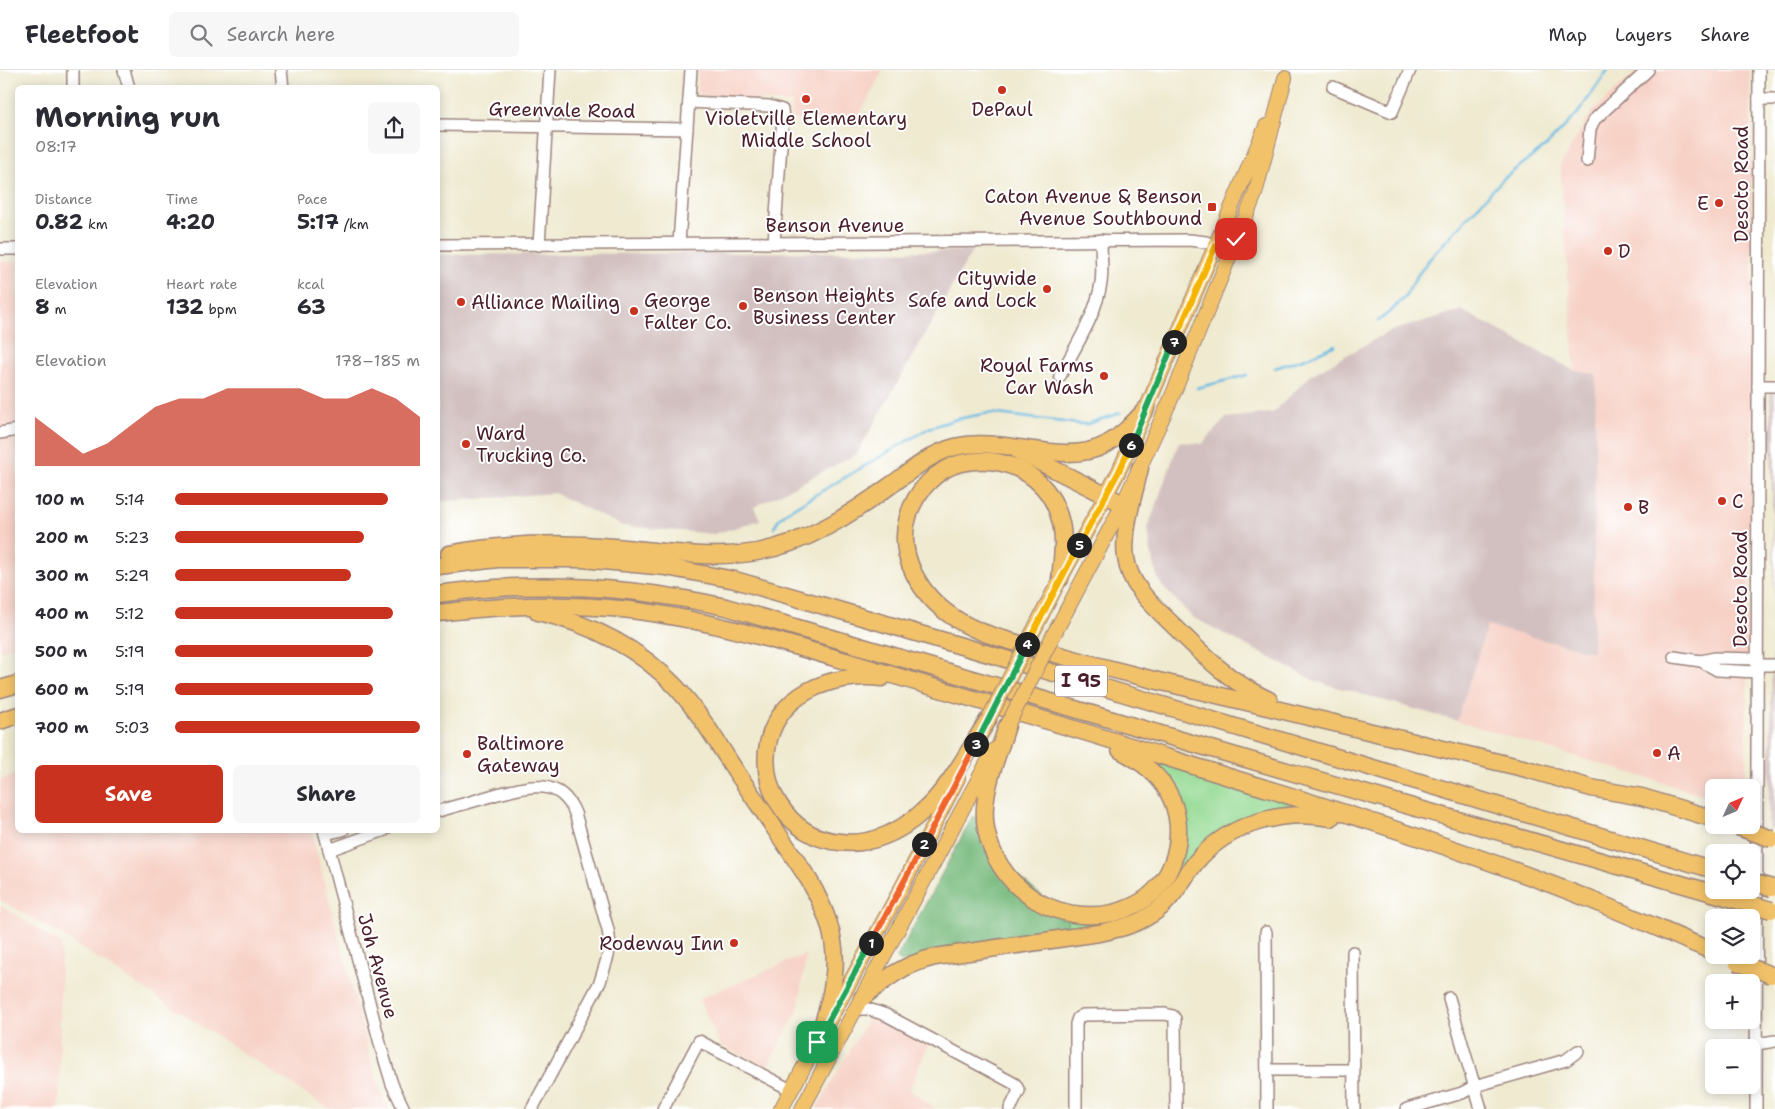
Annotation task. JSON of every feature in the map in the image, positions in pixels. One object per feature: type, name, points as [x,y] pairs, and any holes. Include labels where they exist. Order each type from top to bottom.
[{"type":"highway","points":[[440,556],[498,547],[555,545],[612,547],[715,556],[757,552],[780,546],[823,529],[871,500],[939,452],[972,444],[1003,444],[1060,452],[1092,450],[1106,445],[1117,438],[1146,409]]},
{"type":"highway","points":[[1003,444],[1123,504]]},
{"type":"highway","points":[[1060,579],[1063,536],[1059,515],[1049,494],[1030,475],[1005,463],[988,460],[973,461],[957,464],[944,471],[934,477],[920,492],[908,517],[906,549],[908,564],[920,585],[938,606],[968,626],[990,635],[1117,671],[1527,769],[1591,788],[1642,797],[1705,816]]},
{"type":"highway","points":[[1140,468],[1124,548],[1133,580],[1147,599],[1206,657],[1240,685],[1277,704],[1340,723]]},
{"type":"highway","name":"I 95","points":[[440,566],[498,559],[582,559],[666,566],[735,580],[1065,676],[1705,867]]},
{"type":"highway","name":"I 95","points":[[440,594],[499,588],[578,586],[660,595],[713,604],[1773,910]]},
{"type":"highway","points":[[440,613],[539,605],[576,606],[630,610],[720,625],[1070,728],[1340,812],[1497,864],[1568,890],[1705,948]]},
{"type":"highway","points":[[469,610],[539,612],[588,626],[615,640],[656,668],[676,687],[692,707],[810,880],[821,901],[829,922],[836,972],[828,1009],[817,1042]]},
{"type":"highway","points":[[927,685],[879,678],[856,677],[836,680],[808,690],[786,708],[775,724],[768,741],[766,761],[773,794],[784,812],[798,827],[814,836],[831,842],[849,844],[865,842],[892,833],[923,812],[937,796],[988,720]]},
{"type":"highway","points":[[0,689],[15,685]]},
{"type":"highway","points":[[0,721],[15,716]]},
{"type":"highway","points":[[1007,726],[988,788],[985,806],[990,845],[997,861],[1009,878],[1036,901],[1067,913],[1086,916],[1102,915],[1134,906],[1148,897],[1158,886],[1169,872],[1175,858],[1178,824],[1174,806],[1168,792],[1158,778],[1145,766],[1114,746],[1070,728]]},
{"type":"highway","points":[[859,1004],[902,968],[925,959],[1099,933],[1138,922],[1154,913],[1167,902],[1198,861],[1211,848],[1227,836],[1263,820],[1286,815],[1310,814],[1497,864]]},
{"type":"highway","points":[[1757,834],[1774,840]]},
{"type":"highway","points":[[1760,884],[1774,888]]},
{"type":"highway","points":[[1742,964],[1773,976]]},
{"type":"main road","points":[[781,1109],[903,885],[1060,579],[1122,465],[1287,74]]},
{"type":"main road","points":[[802,1109],[1007,726],[1140,468],[1246,218],[1259,180],[1287,74]]},
{"type":"street","points":[[73,70],[73,85]]},
{"type":"street","points":[[124,70],[128,85]]},
{"type":"street","points":[[281,70],[283,85]]},
{"type":"street","points":[[538,245],[550,70]]},
{"type":"street","points":[[679,244],[691,70]]},
{"type":"street","points":[[1333,88],[1392,112],[1410,70]]},
{"type":"street","points":[[1586,161],[1590,129],[1594,120],[1648,70]]},
{"type":"street","name":"Desoto Road","points":[[1756,1039],[1759,70]]},
{"type":"street","points":[[1759,98],[1775,99]]},
{"type":"street","points":[[689,102],[769,106],[782,110],[774,243]]},
{"type":"street","name":"Greenvale Road","points":[[440,126],[687,129]]},
{"type":"street","points":[[1060,376],[1078,342],[1099,291],[1102,273],[1101,240]]},
{"type":"street","name":"Benson Avenue","points":[[440,245],[1189,240],[1231,250]]},
{"type":"street","points":[[0,249],[15,249]]},
{"type":"street","points":[[1758,386],[1775,386]]},
{"type":"street","points":[[0,433],[15,430]]},
{"type":"street","points":[[1674,657],[1701,661],[1715,658],[1757,665],[1775,665]]},
{"type":"street","points":[[440,810],[536,785],[554,789],[562,794],[571,803],[575,813],[610,943],[606,967],[600,982],[532,1109]]},
{"type":"street","name":"Joh Avenue","points":[[324,833],[382,1051],[392,1084],[404,1109]]},
{"type":"street","points":[[329,850],[377,833]]},
{"type":"street","points":[[1266,932],[1267,1109]]},
{"type":"street","points":[[1353,952],[1354,1109]]},
{"type":"street","points":[[1449,998],[1481,1109]]},
{"type":"street","points":[[859,1004],[886,1015],[1015,1084],[1019,1092],[1010,1109]]},
{"type":"street","points":[[1076,1109],[1076,1024],[1078,1018],[1083,1015],[1165,1014],[1173,1016],[1175,1023],[1176,1109]]},
{"type":"street","points":[[663,1109],[699,1041],[792,1090]]},
{"type":"street","points":[[1760,1043],[1775,1041]]},
{"type":"street","points":[[1407,1109],[1462,1093],[1474,1086],[1566,1060],[1578,1052]]},
{"type":"street","points":[[1268,1070],[1354,1070]]},
{"type":"street","name":"Desoto Road","points":[[1756,1094],[1756,1109]]},
{"type":"shaded area","name":"Violetville Elementary Middle School","points":[[698,70],[883,70],[855,124],[791,119],[792,103],[697,96]]},
{"type":"shaded area","points":[[1638,70],[1750,70],[1753,356],[1745,779],[1705,779],[1705,795],[1457,721],[1487,626],[1593,651],[1596,374],[1575,371],[1560,165],[1592,112]]},
{"type":"shaded area","points":[[972,251],[857,454],[754,507],[760,520],[714,534],[623,526],[554,493],[440,502],[440,255]]},
{"type":"shaded area","points":[[15,261],[15,646],[0,651],[0,262]]},
{"type":"shaded area","points":[[1461,310],[1575,371],[1596,374],[1593,652],[1487,626],[1457,721],[1315,681],[1192,617],[1161,585],[1151,552],[1148,527],[1179,442],[1202,444],[1226,418],[1273,413],[1311,375],[1388,332]]},
{"type":"shaded area","points":[[1770,393],[1775,393],[1775,830],[1768,828],[1774,591]]},
{"type":"shaded area","points":[[15,774],[15,833],[312,833],[369,1054],[380,1089],[389,1109],[329,1109],[63,936],[0,900],[0,781]]},
{"type":"shaded area","points":[[0,905],[61,944],[59,1109],[0,1109]]},
{"type":"shaded area","points":[[806,954],[798,1010],[767,1066],[721,1046],[699,999]]},
{"type":"shaded area","points":[[871,1014],[929,1043],[909,1090],[936,1109],[816,1109]]},
{"type":"green space","points":[[1152,759],[1306,808],[1250,819],[1140,916],[1066,932],[1068,919],[1132,913],[1184,848]]},
{"type":"green space","points":[[973,816],[978,819],[983,846],[1068,919],[1066,932],[903,962],[896,959]]},
{"type":"waterway","points":[[1378,321],[1405,297],[1417,276],[1432,256],[1503,179],[1546,146],[1578,113],[1608,70]]},
{"type":"waterway","points":[[1275,368],[1309,357],[1335,345]]},
{"type":"waterway","points":[[1197,388],[1247,375]]},
{"type":"waterway","points":[[774,528],[778,520],[788,511],[929,428],[957,419],[989,413],[1079,424],[1087,424],[1120,413]]},
{"type":"place","name":"DePaul","points":[[1002,90]]},
{"type":"place","name":"Violetville Elementary Middle School","points":[[806,99]]},
{"type":"place","name":"E","points":[[1719,203]]},
{"type":"place","name":"Caton Avenue & Benson Avenue Southbound","points":[[1212,207]]},
{"type":"place","name":"D","points":[[1608,251]]},
{"type":"place","name":"Citywide Safe and Lock","points":[[1047,289]]},
{"type":"place","name":"Alliance Mailing","points":[[461,302]]},
{"type":"place","name":"Benson Heights Business Center","points":[[743,306]]},
{"type":"place","name":"George Falter Co.","points":[[634,311]]},
{"type":"place","name":"Royal Farms Car Wash","points":[[1104,376]]},
{"type":"place","name":"Ward Trucking Co.","points":[[466,444]]},
{"type":"place","name":"C","points":[[1722,501]]},
{"type":"place","name":"B","points":[[1628,507]]},
{"type":"place","name":"A","points":[[1657,753]]},
{"type":"place","name":"Baltimore Gateway","points":[[467,754]]},
{"type":"place","name":"Rodeway Inn","points":[[734,943]]},
{"type":"route","points":[[817,1042],[903,885],[1060,579],[1118,473],[1216,245],[1231,250],[1236,239]]}]
